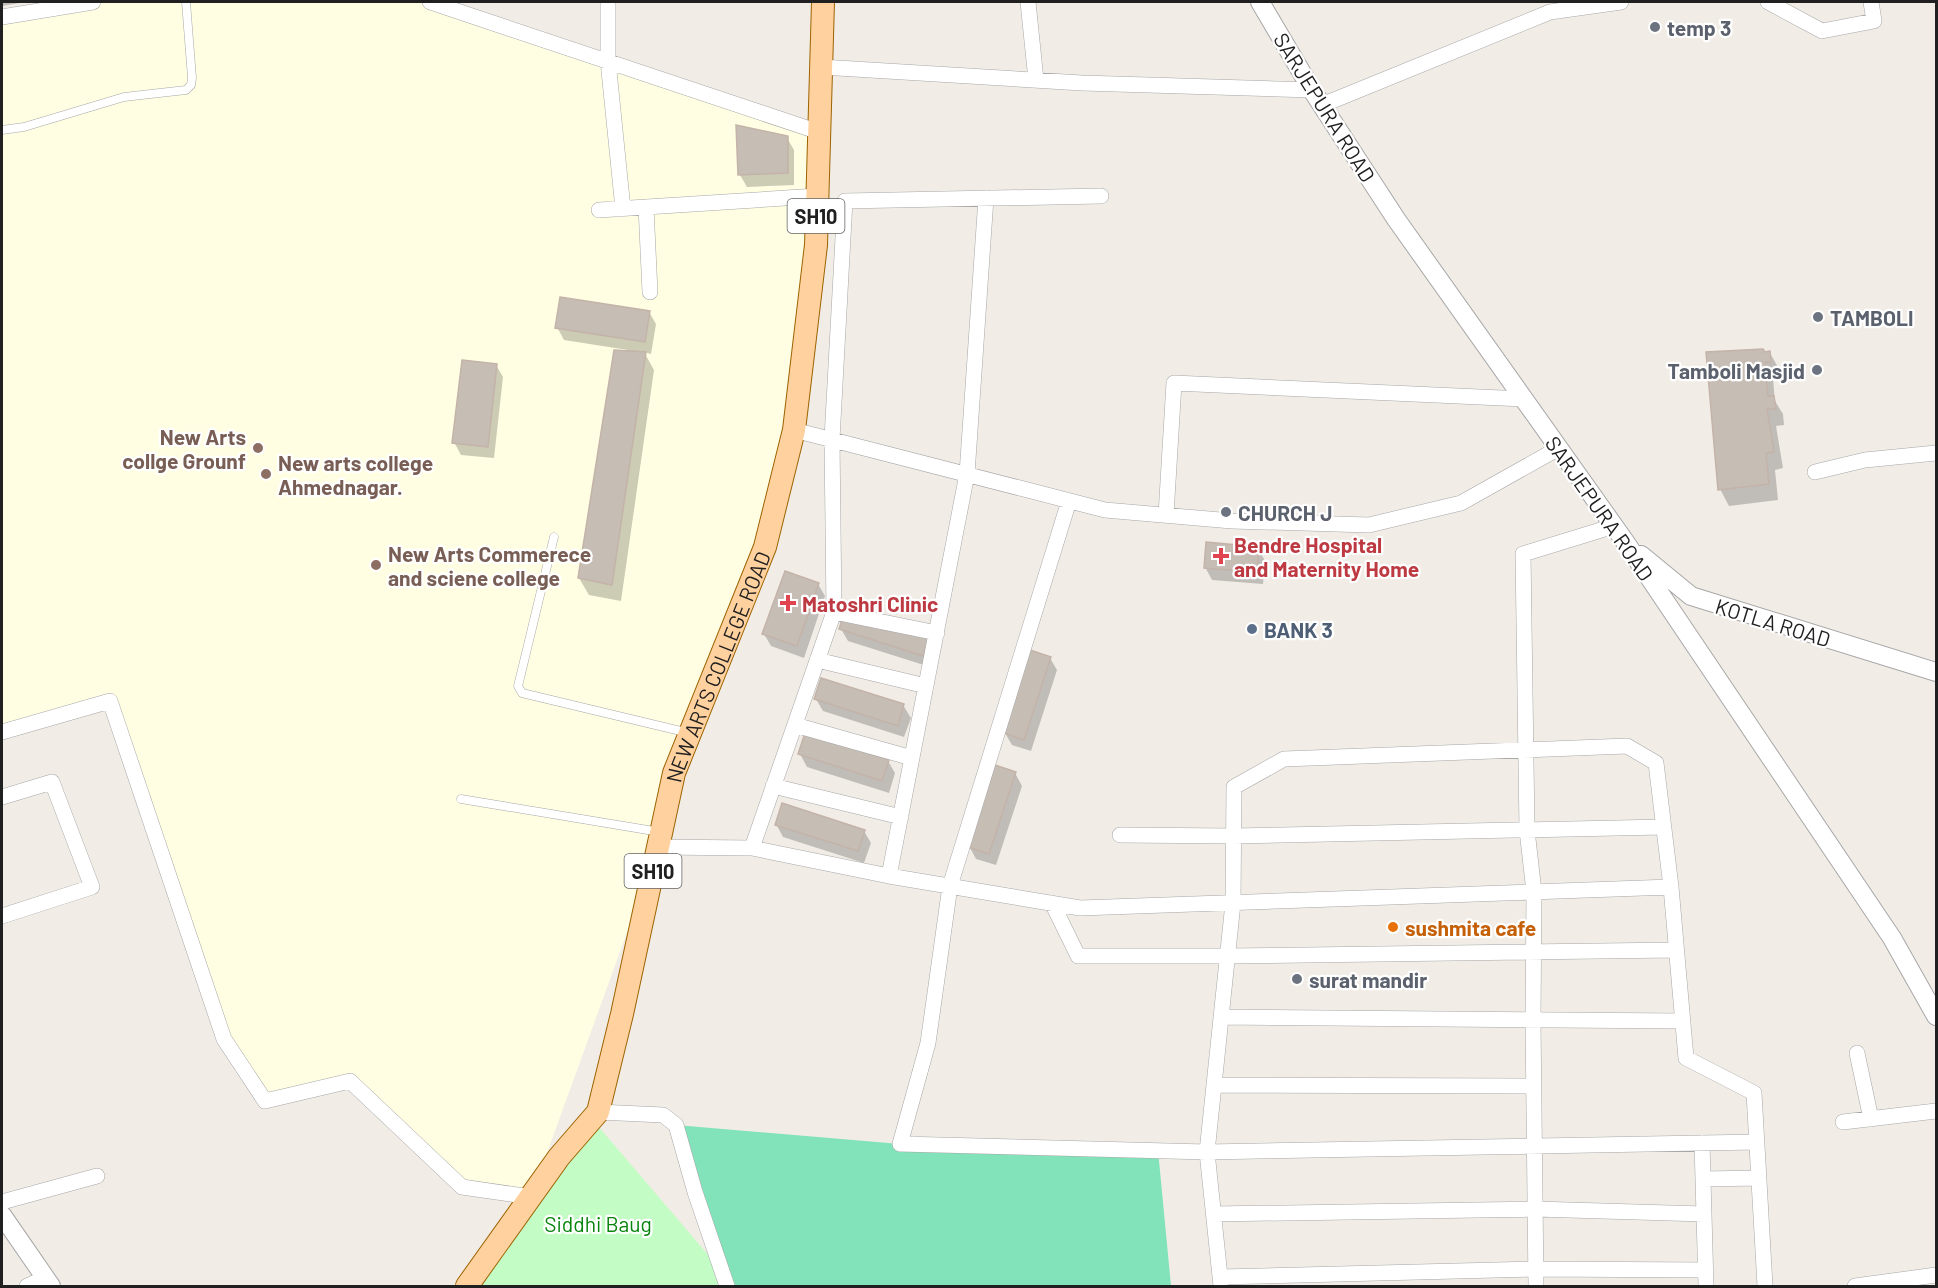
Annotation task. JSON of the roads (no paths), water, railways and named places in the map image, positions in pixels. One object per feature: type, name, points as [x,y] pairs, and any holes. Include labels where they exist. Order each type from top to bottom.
[{"type":"main road","name":"NEW ARTS COLLEGE ROAD","points":[[467,1287],[559,1157],[598,1112],[674,773],[765,547],[795,430],[816,246],[823,2]]},
{"type":"street","points":[[2,17],[93,2]]},
{"type":"street","points":[[430,2],[819,132]]},
{"type":"street","points":[[608,2],[608,61],[623,209]]},
{"type":"street","points":[[1028,2],[1036,80]]},
{"type":"street","name":"SARJEPURA ROAD","points":[[1260,2],[1317,97],[1396,219],[1626,543],[1892,938],[1936,1016]]},
{"type":"street","points":[[821,67],[1317,97],[1550,12],[1579,5],[1622,2]]},
{"type":"street","points":[[1768,2],[1822,31],[1874,21],[1870,2]]},
{"type":"street","points":[[599,210],[817,196]]},
{"type":"street","points":[[752,848],[834,612],[832,439],[845,201],[1101,196]]},
{"type":"street","points":[[889,876],[967,474],[986,198]]},
{"type":"street","points":[[646,207],[650,292]]},
{"type":"street","points":[[1166,515],[1174,383],[1524,399]]},
{"type":"street","points":[[795,430],[1105,510],[1232,521],[1369,525],[1461,503],[1559,448]]},
{"type":"street","points":[[1815,472],[1865,460],[1936,453]]},
{"type":"street","points":[[1070,501],[950,886],[928,1043],[900,1144],[1207,1152],[1757,1142]]},
{"type":"street","points":[[1536,1287],[1534,892],[1527,830],[1524,750],[1523,554],[1614,526]]},
{"type":"street","name":"KOTLA ROAD","points":[[1626,543],[1691,596],[1936,672]]},
{"type":"street","points":[[834,612],[936,633]]},
{"type":"street","points":[[817,660],[926,686]]},
{"type":"street","points":[[2,732],[110,701],[224,1040],[265,1101],[350,1081],[462,1187],[531,1197]]},
{"type":"street","points":[[795,724],[912,758]]},
{"type":"street","points":[[1706,1270],[1535,1269],[1221,1282],[1207,1152],[1233,903],[1234,787],[1284,759],[1627,746],[1656,763],[1671,887],[1686,1058],[1754,1093],[1765,1287]]},
{"type":"street","points":[[2,797],[52,782],[92,887],[3,912]]},
{"type":"street","points":[[773,786],[901,817]]},
{"type":"street","points":[[1120,835],[1233,837],[1663,827]]},
{"type":"street","points":[[660,840],[752,848],[889,876],[1080,908],[1671,887]]},
{"type":"street","points":[[1052,903],[1078,956],[1676,950]]},
{"type":"street","points":[[1221,1017],[1682,1021]]},
{"type":"street","points":[[1857,1053],[1871,1119]]},
{"type":"street","points":[[1214,1085],[1534,1086]]},
{"type":"street","points":[[1843,1122],[1936,1111]]},
{"type":"street","points":[[598,1112],[663,1115],[676,1125],[695,1192],[727,1287]]},
{"type":"street","points":[[1702,1143],[1706,1287]]},
{"type":"street","points":[[2,1202],[97,1176]]},
{"type":"street","points":[[1703,1179],[1759,1178]]},
{"type":"street","points":[[1214,1214],[1535,1209],[1704,1214]]},
{"type":"street","points":[[2,1215],[48,1282],[27,1287]]},
{"type":"street","points":[[1855,1287],[1936,1275]]},
{"type":"lane","points":[[2,130],[24,128],[124,97],[186,90],[191,85],[192,78],[186,2]]},
{"type":"lane","points":[[555,537],[519,678],[518,686],[522,693],[691,733]]},
{"type":"lane","points":[[461,799],[660,840]]},
{"type":"place","name":"temp 3","points":[[1655,27]]},
{"type":"place","name":"TAMBOLI","points":[[1818,317]]},
{"type":"place","name":"Tamboli Masjid","points":[[1817,370]]},
{"type":"place","name":"New Arts collge Grounf","points":[[258,448]]},
{"type":"place","name":"New arts college Ahmednagar.","points":[[266,474]]},
{"type":"place","name":"CHURCH J","points":[[1226,512]]},
{"type":"place","name":"Bendre Hospital and Maternity Home","points":[[1221,556]]},
{"type":"place","name":"New Arts Commerece and sciene college","points":[[376,565]]},
{"type":"place","name":"Matoshri Clinic","points":[[788,603]]},
{"type":"place","name":"BANK 3","points":[[1252,629]]},
{"type":"place","name":"sushmita cafe","points":[[1393,927]]},
{"type":"place","name":"surat mandir","points":[[1297,979]]},
{"type":"park label","name":"Siddhi Baug","points":[[598,1223]]}]
